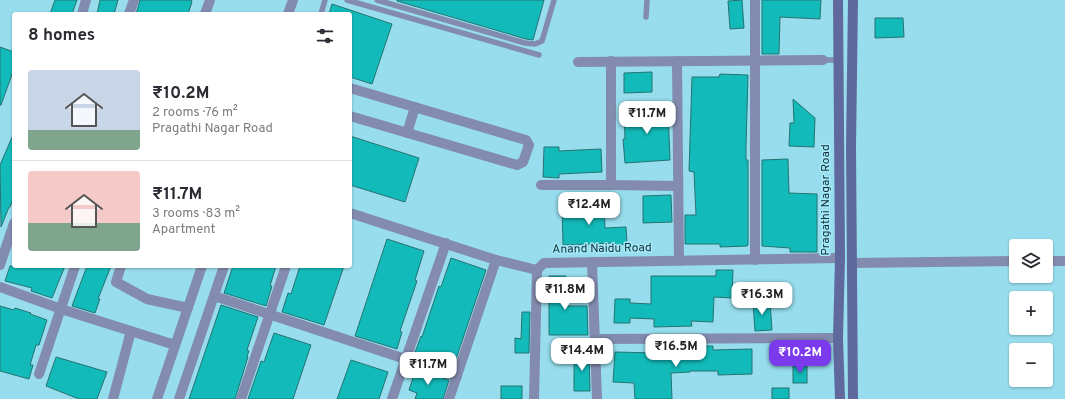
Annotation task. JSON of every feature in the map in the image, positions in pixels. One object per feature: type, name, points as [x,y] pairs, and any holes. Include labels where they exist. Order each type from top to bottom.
[{"type":"main road","name":"Pragathi Nagar Road","points":[[838,0],[840,258],[838,338],[840,399]]},
{"type":"main road","name":"Pragathi Nagar Road","points":[[853,0],[851,147],[853,399]]},
{"type":"street","points":[[83,12],[86,0]]},
{"type":"street","points":[[130,12],[134,0]]},
{"type":"street","points":[[206,12],[210,0]]},
{"type":"street","points":[[289,12],[293,0]]},
{"type":"street","points":[[755,0],[755,260]]},
{"type":"street","points":[[578,62],[823,60]]},
{"type":"street","points":[[677,61],[678,261]]},
{"type":"street","points":[[611,62],[611,185]]},
{"type":"street","points":[[352,89],[526,140],[529,145],[524,162],[517,165],[352,117]]},
{"type":"street","points":[[407,133],[415,107]]},
{"type":"street","points":[[541,185],[678,186]]},
{"type":"street","points":[[352,214],[496,260],[537,270],[534,399]]},
{"type":"street","points":[[0,265],[12,229]]},
{"type":"street","points":[[392,399],[446,243]]},
{"type":"street","name":"Anand Naidu Road","points":[[537,270],[544,263],[840,258]]},
{"type":"street","points":[[449,399],[496,260]]},
{"type":"street","points":[[852,263],[1009,261]]},
{"type":"street","points":[[1053,261],[1065,261]]},
{"type":"street","points":[[592,262],[597,399]]},
{"type":"street","points":[[39,374],[74,268]]},
{"type":"street","points":[[120,268],[116,282],[147,299],[188,308]]},
{"type":"street","points":[[157,399],[201,268]]},
{"type":"street","points":[[179,399],[223,268]]},
{"type":"street","points":[[241,399],[285,268]]},
{"type":"street","points":[[0,287],[61,309],[175,345]]},
{"type":"street","points":[[214,296],[457,376]]},
{"type":"street","points":[[113,399],[131,331]]},
{"type":"street","points":[[595,339],[838,338]]},
{"type":"lane","points":[[322,12],[325,0]]},
{"type":"lane","points":[[347,0],[539,56]]},
{"type":"lane","points":[[377,0],[525,43],[535,44],[542,41],[554,0]]},
{"type":"lane","points":[[646,17],[647,0]]},
{"type":"lane","points":[[823,60],[838,60]]},
{"type":"building","points":[[55,0],[77,0],[73,12],[51,12]]},
{"type":"building","points":[[100,0],[118,0],[115,12],[97,12]]},
{"type":"building","points":[[140,0],[192,0],[189,12],[137,12]]},
{"type":"building","points":[[397,0],[544,0],[533,40]]},
{"type":"building","points":[[742,0],[744,28],[730,29],[728,1]]},
{"type":"building","points":[[762,0],[821,0],[820,19],[780,17],[779,54],[762,54]]},
{"type":"building","points":[[332,4],[392,24],[372,84],[352,78],[352,12],[330,12]]},
{"type":"building","points":[[875,18],[903,18],[904,37],[875,38]]},
{"type":"building","points":[[0,47],[12,51],[12,75],[0,105]]},
{"type":"building","points":[[652,72],[652,92],[624,93],[624,73]]},
{"type":"building","points":[[720,74],[748,75],[746,146],[746,160],[748,160],[747,246],[720,247],[720,244],[685,244],[685,215],[696,215],[694,172],[689,171],[692,77],[719,77]]},
{"type":"building","points":[[793,99],[815,118],[814,147],[789,146],[790,123],[794,123]]},
{"type":"building","points":[[668,108],[670,160],[625,163],[623,139],[625,139],[624,110]]},
{"type":"building","points":[[12,137],[12,202],[1,227],[0,165]]},
{"type":"building","points":[[352,137],[419,158],[405,202],[352,186]]},
{"type":"building","points":[[544,147],[559,147],[559,151],[601,149],[602,172],[559,174],[559,178],[543,177]]},
{"type":"building","points":[[788,159],[789,193],[817,194],[817,252],[790,252],[790,248],[762,246],[762,160]]},
{"type":"building","points":[[671,195],[672,222],[643,223],[643,196]]},
{"type":"building","points":[[604,203],[605,228],[626,227],[627,244],[563,245],[562,204]]},
{"type":"building","points":[[387,239],[424,251],[415,280],[417,281],[400,331],[402,332],[397,349],[355,336]]},
{"type":"building","points":[[451,258],[486,270],[453,368],[414,355],[421,336],[422,337],[439,286],[441,287]]},
{"type":"building","points":[[10,266],[12,266],[12,268],[64,268],[52,298],[31,291],[32,288],[5,281]]},
{"type":"building","points":[[86,268],[110,268],[98,299],[100,299],[95,313],[72,306]]},
{"type":"building","points":[[232,268],[275,268],[266,306],[224,293]]},
{"type":"building","points":[[299,268],[343,268],[324,325],[282,312],[288,293],[291,294]]},
{"type":"building","points":[[716,270],[733,270],[732,298],[714,297],[713,322],[691,321],[692,326],[654,327],[654,319],[630,318],[630,323],[614,323],[615,299],[630,299],[630,303],[651,304],[651,276],[716,276]]},
{"type":"building","points":[[549,276],[566,276],[566,306],[587,306],[588,335],[549,335]]},
{"type":"building","points":[[770,301],[772,330],[755,331],[753,302]]},
{"type":"building","points":[[221,305],[258,317],[247,350],[249,351],[248,357],[235,399],[189,399]]},
{"type":"building","points":[[0,306],[14,310],[15,308],[47,320],[39,345],[36,345],[30,365],[33,365],[29,379],[0,371]]},
{"type":"building","points":[[522,312],[530,312],[529,353],[515,353],[515,338],[521,339]]},
{"type":"building","points":[[274,333],[311,345],[293,399],[248,399],[261,361],[264,362]]},
{"type":"building","points":[[805,345],[822,345],[823,363],[806,364]]},
{"type":"building","points":[[695,346],[713,346],[713,350],[752,349],[752,374],[718,375],[718,371],[671,373],[672,399],[635,399],[634,383],[613,382],[615,352],[657,353],[657,351],[695,350]]},
{"type":"building","points":[[574,353],[589,353],[590,391],[574,391]]},
{"type":"building","points":[[56,357],[107,372],[97,399],[79,399],[46,386]]},
{"type":"building","points":[[351,360],[388,372],[379,399],[337,399]]},
{"type":"building","points":[[793,366],[807,366],[807,383],[793,383]]},
{"type":"building","points":[[416,369],[449,380],[443,399],[415,399],[417,393],[409,390]]},
{"type":"building","points":[[501,386],[522,386],[522,399],[501,399]]},
{"type":"building","points":[[772,388],[789,388],[789,399],[772,399]]}]
